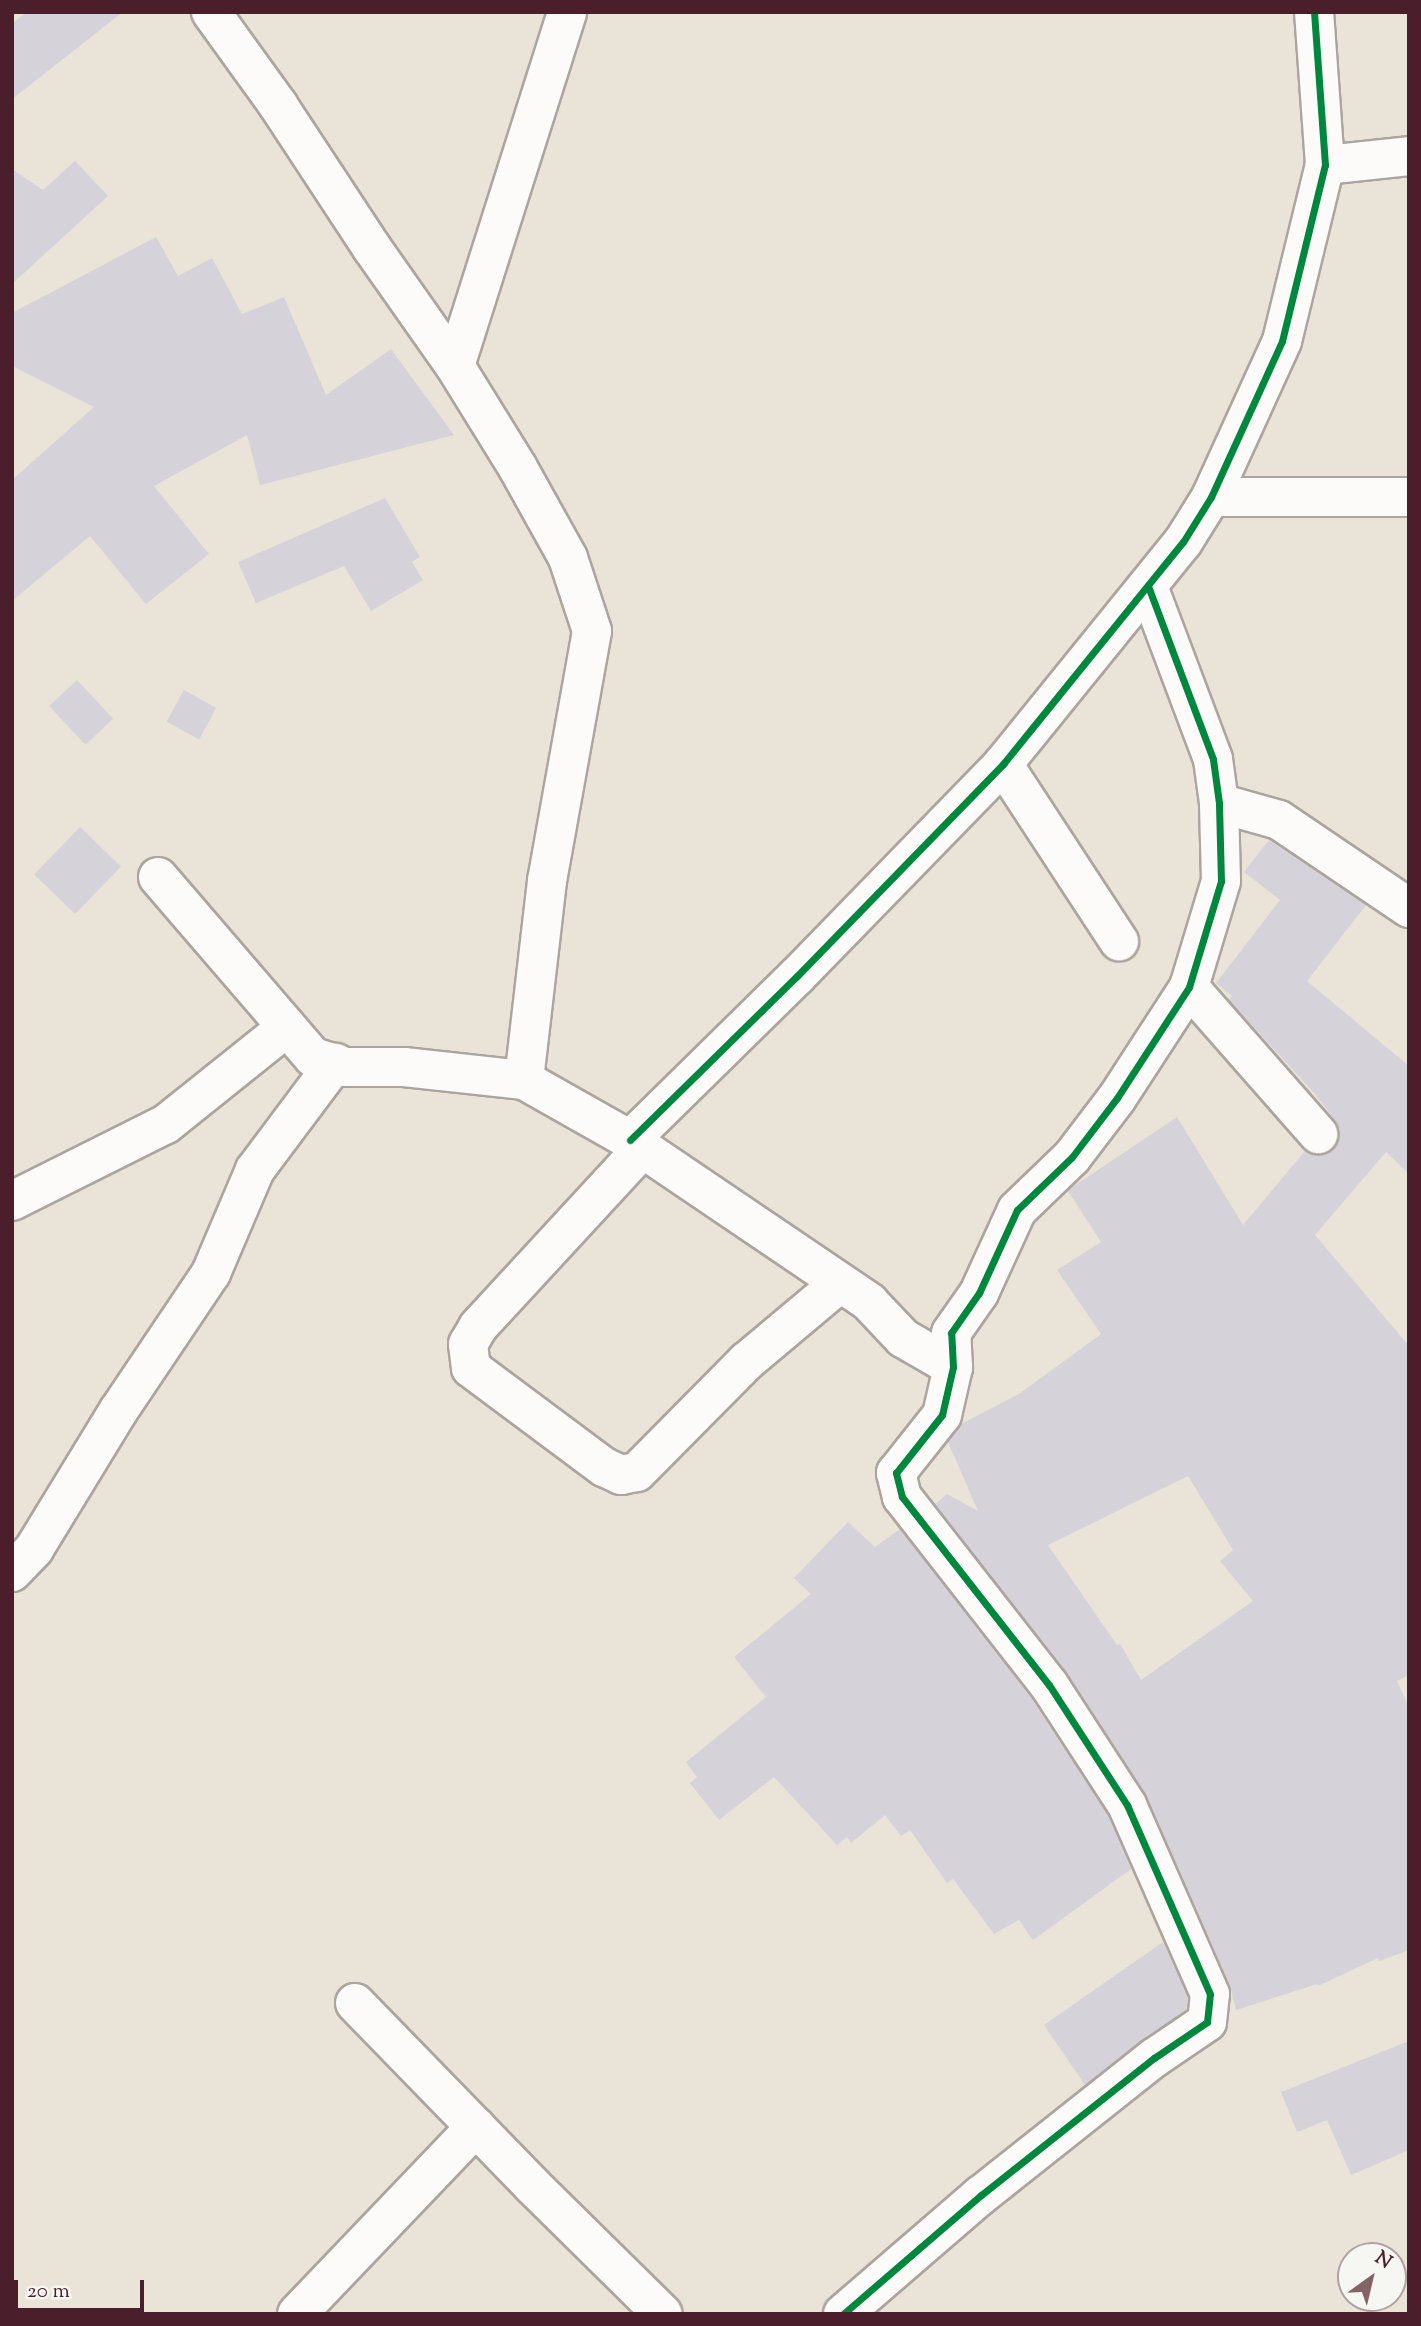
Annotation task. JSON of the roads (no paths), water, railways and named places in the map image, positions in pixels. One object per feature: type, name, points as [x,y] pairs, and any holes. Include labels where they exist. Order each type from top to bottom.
[{"type":"street","points":[[211,12],[278,104],[372,248],[455,366],[518,468],[568,558],[592,631],[547,881],[524,1080]]},
{"type":"street","points":[[455,366],[567,12]]},
{"type":"street","points":[[839,1283],[747,1361],[637,1472],[621,1475],[604,1466],[471,1367],[468,1345],[478,1327],[636,1144],[1003,764],[1183,542],[1211,497],[1282,341],[1325,165],[1314,12]]},
{"type":"street","points":[[1325,165],[1409,156]]},
{"type":"street","points":[[1211,497],[1409,497]]},
{"type":"street","points":[[843,2314],[981,2195],[1154,2058],[1207,2022],[1210,1994],[1127,1805],[1049,1685],[902,1497],[896,1473],[942,1415],[953,1367],[951,1333],[979,1293],[1017,1210],[1080,1147],[1117,1098],[1189,987],[1221,881],[1219,803],[1213,759],[1148,586]]},
{"type":"street","points":[[1003,764],[1119,941]]},
{"type":"street","points":[[1219,803],[1279,820],[1409,908]]},
{"type":"street","points":[[158,877],[313,1056],[346,1067],[404,1067],[524,1080],[636,1144],[869,1302],[903,1338],[953,1367]]},
{"type":"street","points":[[1189,987],[1318,1134]]},
{"type":"street","points":[[12,1201],[166,1124],[288,1027]]},
{"type":"street","points":[[12,1572],[34,1549],[119,1410],[211,1273],[255,1170],[335,1063]]},
{"type":"street","points":[[355,2003],[663,2314]]},
{"type":"street","points":[[297,2314],[476,2127]]}]
